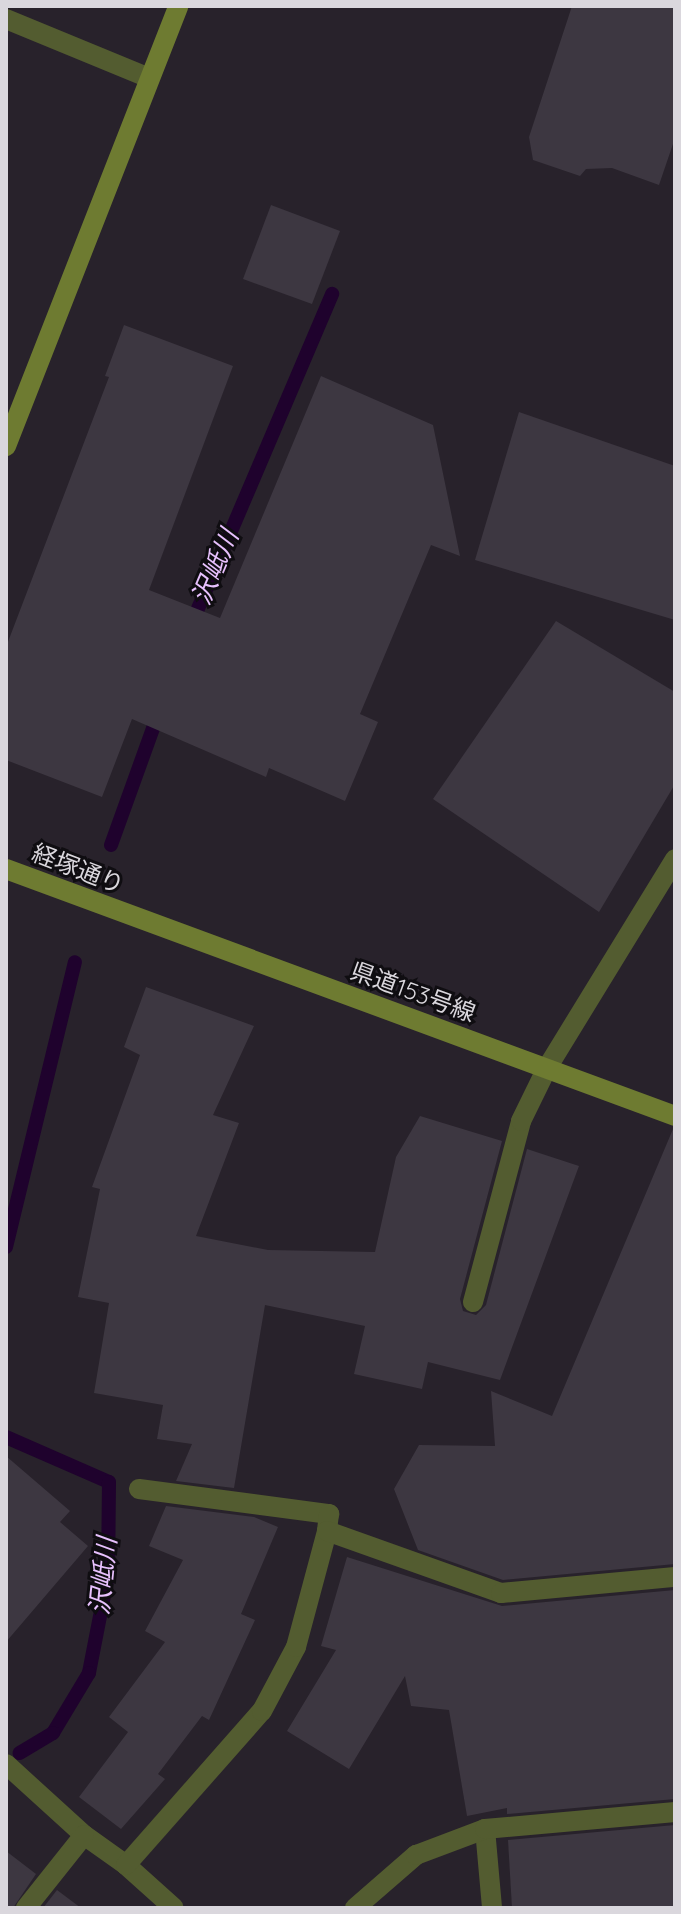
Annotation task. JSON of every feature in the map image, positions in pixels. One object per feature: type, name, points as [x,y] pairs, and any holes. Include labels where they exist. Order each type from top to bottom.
[{"type":"main road","points":[[6,446],[178,6]]},
{"type":"main road","name":"経塚通り","points":[[6,869],[132,917]]},
{"type":"main road","name":"県道153号線","points":[[132,917],[675,1116]]},
{"type":"street","points":[[6,19],[149,78]]},
{"type":"street","points":[[473,1302],[521,1121],[547,1068],[675,859]]},
{"type":"street","points":[[126,1865],[262,1711],[296,1647],[329,1514],[139,1489]]},
{"type":"street","points":[[327,1531],[501,1593],[675,1577]]},
{"type":"street","points":[[6,1764],[84,1835],[126,1865],[174,1908]]},
{"type":"street","points":[[355,1908],[416,1855],[485,1829],[675,1812]]},
{"type":"street","points":[[485,1829],[492,1908]]},
{"type":"street","points":[[26,1908],[84,1835]]},
{"type":"building","points":[[572,6],[675,6],[675,138],[659,185],[612,168],[586,169],[580,176],[533,160],[529,137]]},
{"type":"building","points":[[271,205],[340,231],[312,304],[243,279]]},
{"type":"building","points":[[124,325],[233,366],[149,590],[220,618],[321,376],[433,425],[460,556],[431,545],[360,714],[378,722],[345,801],[269,768],[266,777],[132,719],[102,797],[6,760],[6,647],[109,377],[105,376]]},
{"type":"building","points":[[519,412],[675,466],[675,620],[475,560]]},
{"type":"building","points":[[556,621],[675,692],[675,784],[599,912],[433,799]]},
{"type":"building","points":[[146,987],[254,1026],[213,1115],[239,1123],[196,1236],[268,1250],[375,1252],[396,1157],[420,1116],[502,1141],[460,1299],[463,1311],[476,1315],[486,1305],[527,1149],[579,1166],[500,1380],[428,1362],[422,1389],[354,1374],[365,1326],[265,1305],[234,1488],[176,1481],[192,1444],[157,1439],[163,1405],[94,1393],[109,1303],[78,1297],[100,1189],[92,1187],[140,1055],[124,1047]]},
{"type":"building","points":[[673,1129],[675,1564],[503,1580],[418,1550],[394,1489],[419,1445],[495,1446],[491,1391],[552,1416]]},
{"type":"building","points":[[6,1456],[70,1511],[60,1522],[88,1546],[6,1642]]},
{"type":"building","points":[[166,1506],[254,1517],[278,1527],[241,1614],[255,1620],[209,1720],[202,1716],[158,1774],[165,1779],[121,1829],[79,1797],[128,1732],[109,1717],[165,1642],[145,1631],[183,1560],[149,1546]]},
{"type":"building","points":[[347,1557],[502,1606],[675,1590],[675,1799],[507,1814],[507,1808],[467,1816],[449,1710],[411,1706],[405,1676],[349,1769],[287,1731],[336,1650],[321,1646]]},
{"type":"building","points":[[675,1825],[675,1908],[512,1908],[508,1840]]},
{"type":"building","points":[[6,1851],[36,1874],[13,1908],[6,1908]]},
{"type":"building","points":[[57,1890],[81,1908],[43,1908]]},
{"type":"waterway","name":"沢岻川","points":[[191,625],[332,294]]},
{"type":"waterway","name":"沢岻川","points":[[111,845],[159,712]]},
{"type":"waterway","name":"沢岻川","points":[[6,1247],[75,962]]},
{"type":"waterway","name":"沢岻川","points":[[6,1437],[109,1482],[108,1575],[89,1673],[53,1733],[20,1753]]}]
